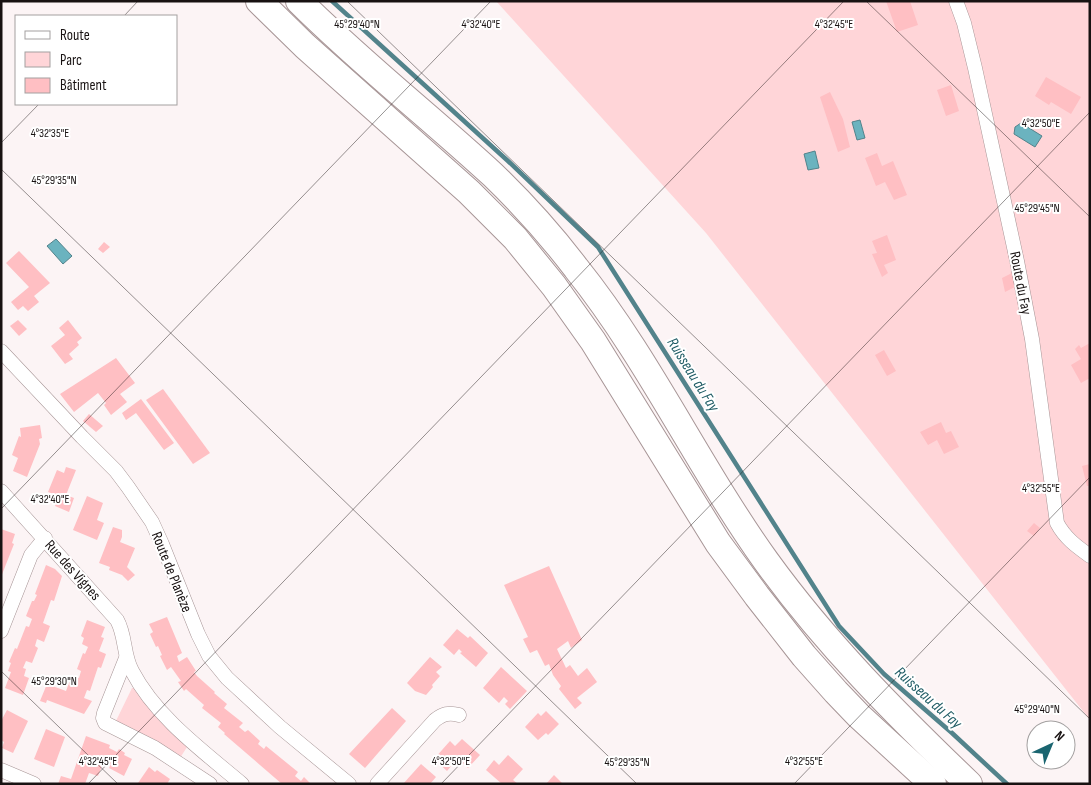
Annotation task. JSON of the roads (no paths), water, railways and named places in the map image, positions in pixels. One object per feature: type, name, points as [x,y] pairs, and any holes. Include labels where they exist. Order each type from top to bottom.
[{"type":"highway","points":[[259,1],[305,46],[469,192],[515,238],[554,286],[593,341],[718,543],[804,656],[859,716],[933,784]]},
{"type":"highway","points":[[299,1],[495,177],[563,250],[626,336],[728,504],[764,559],[852,668],[969,784]]},
{"type":"street","name":"Route du Fay","points":[[956,1],[973,59],[1017,261],[1032,339],[1057,523],[1072,543],[1090,556]]},
{"type":"street","name":"Route de Planèze","points":[[1,352],[116,471],[152,522],[198,634],[209,656],[227,678],[280,727],[349,784]]},
{"type":"street","name":"Rue des Vignes","points":[[1,491],[117,620],[121,628],[126,658],[139,682],[165,715],[194,744],[242,784]]},
{"type":"street","points":[[1,631],[30,555],[45,538]]},
{"type":"street","points":[[126,658],[104,713],[105,723],[155,748],[210,784]]},
{"type":"street","points":[[377,784],[435,720],[442,715],[451,713],[459,715]]},
{"type":"street","points":[[1,770],[34,784]]},
{"type":"water","points":[[860,120],[865,138],[857,140],[852,122]]},
{"type":"water","points":[[1021,123],[1042,136],[1035,147],[1014,134],[1015,127]]},
{"type":"water","points":[[815,151],[819,168],[808,170],[804,154]]},
{"type":"water","points":[[56,239],[72,256],[63,264],[47,246]]},
{"type":"waterway","name":"Ruisseau du Fay","points":[[332,1],[508,161],[598,247],[839,626],[884,674],[1007,784]]}]
